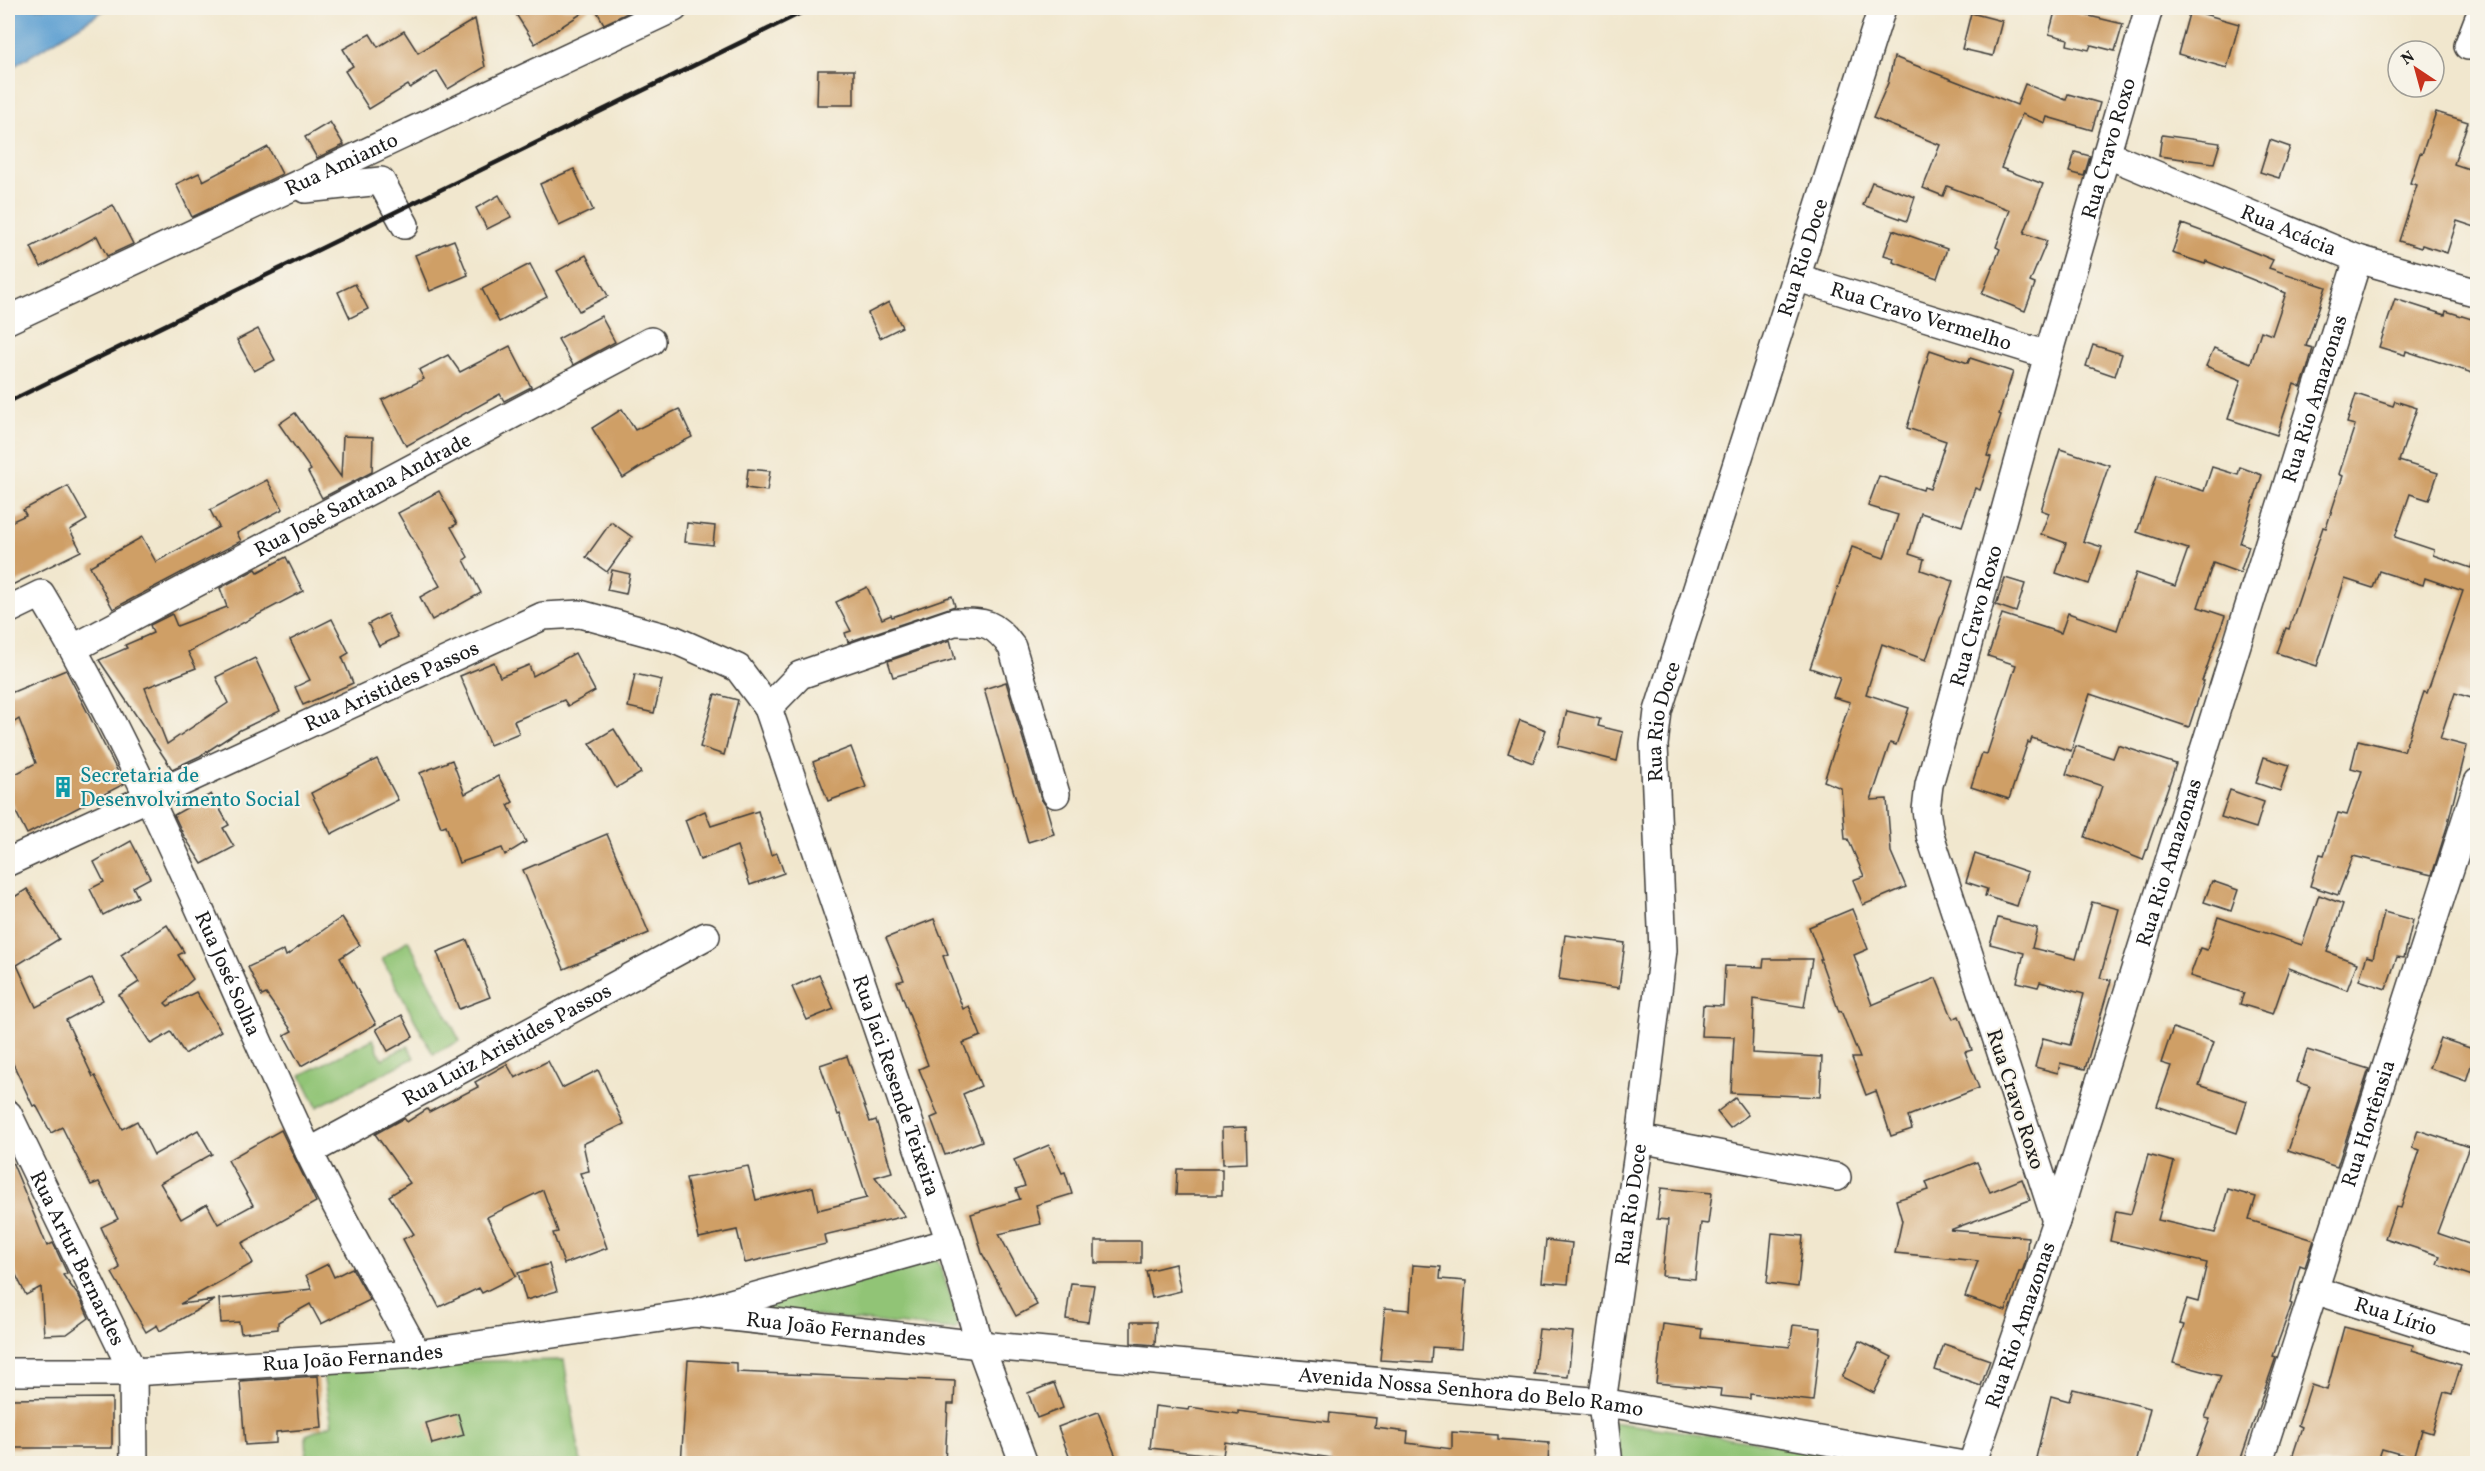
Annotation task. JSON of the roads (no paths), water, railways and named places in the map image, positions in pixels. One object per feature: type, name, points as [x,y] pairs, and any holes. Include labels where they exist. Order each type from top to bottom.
[{"type":"street","name":"Rua Amianto","points":[[8,320],[674,8]]},
{"type":"street","name":"Rua Rio Doce","points":[[1609,1464],[1602,1402],[1640,1139],[1663,950],[1654,745],[1658,711],[1882,8]]},
{"type":"street","name":"Rua Cravo Roxo","points":[[2056,1221],[1930,835],[1926,810],[1929,784],[2048,355],[2149,8]]},
{"type":"street","points":[[2468,46],[2478,20]]},
{"type":"street","name":"Rua Acácia","points":[[2106,154],[2358,258],[2478,293]]},
{"type":"street","points":[[283,191],[381,181],[405,225]]},
{"type":"street","name":"Rua Rio Amazonas","points":[[1972,1464],[2056,1221],[2358,258]]},
{"type":"street","name":"Rua Cravo Vermelho","points":[[1795,277],[2048,355]]},
{"type":"street","name":"Rua José Santana Andrade","points":[[74,648],[651,340]]},
{"type":"street","name":"Rua José Solha","points":[[8,610],[41,594],[74,648],[148,797],[309,1152],[417,1354]]},
{"type":"street","name":"Rua Aristides Passos","points":[[8,862],[543,616],[580,614],[675,640],[738,668],[768,708]]},
{"type":"street","points":[[768,708],[800,675],[954,622],[980,622],[999,629],[1012,647],[1056,794]]},
{"type":"street","name":"Rua Jaci Resende Teixeira","points":[[768,708],[951,1242],[980,1345],[1024,1464]]},
{"type":"street","name":"Rua Hortênsia","points":[[2258,1464],[2478,782]]},
{"type":"street","name":"Rua Luiz Aristides Passos","points":[[309,1152],[706,936]]},
{"type":"street","name":"Rua Artur Bernardes","points":[[8,1114],[133,1372]]},
{"type":"street","points":[[1640,1139],[1837,1177]]},
{"type":"street","name":"Rua João Fernandes","points":[[8,1372],[133,1372],[417,1354],[695,1313],[951,1242]]},
{"type":"street","name":"Rua Lírio","points":[[2314,1290],[2478,1342]]},
{"type":"street","name":"Rua João Fernandes","points":[[695,1313],[980,1345]]},
{"type":"street","name":"Avenida Nossa Senhora do Belo Ramo","points":[[980,1345],[1602,1402],[1958,1464]]},
{"type":"street","points":[[133,1372],[134,1464]]},
{"type":"water","points":[[8,8],[108,8],[8,70]]},
{"type":"railway","points":[[8,402],[811,8]]},
{"type":"place","name":"Secretaria de Desenvolvimento Social","points":[[63,787]]}]
